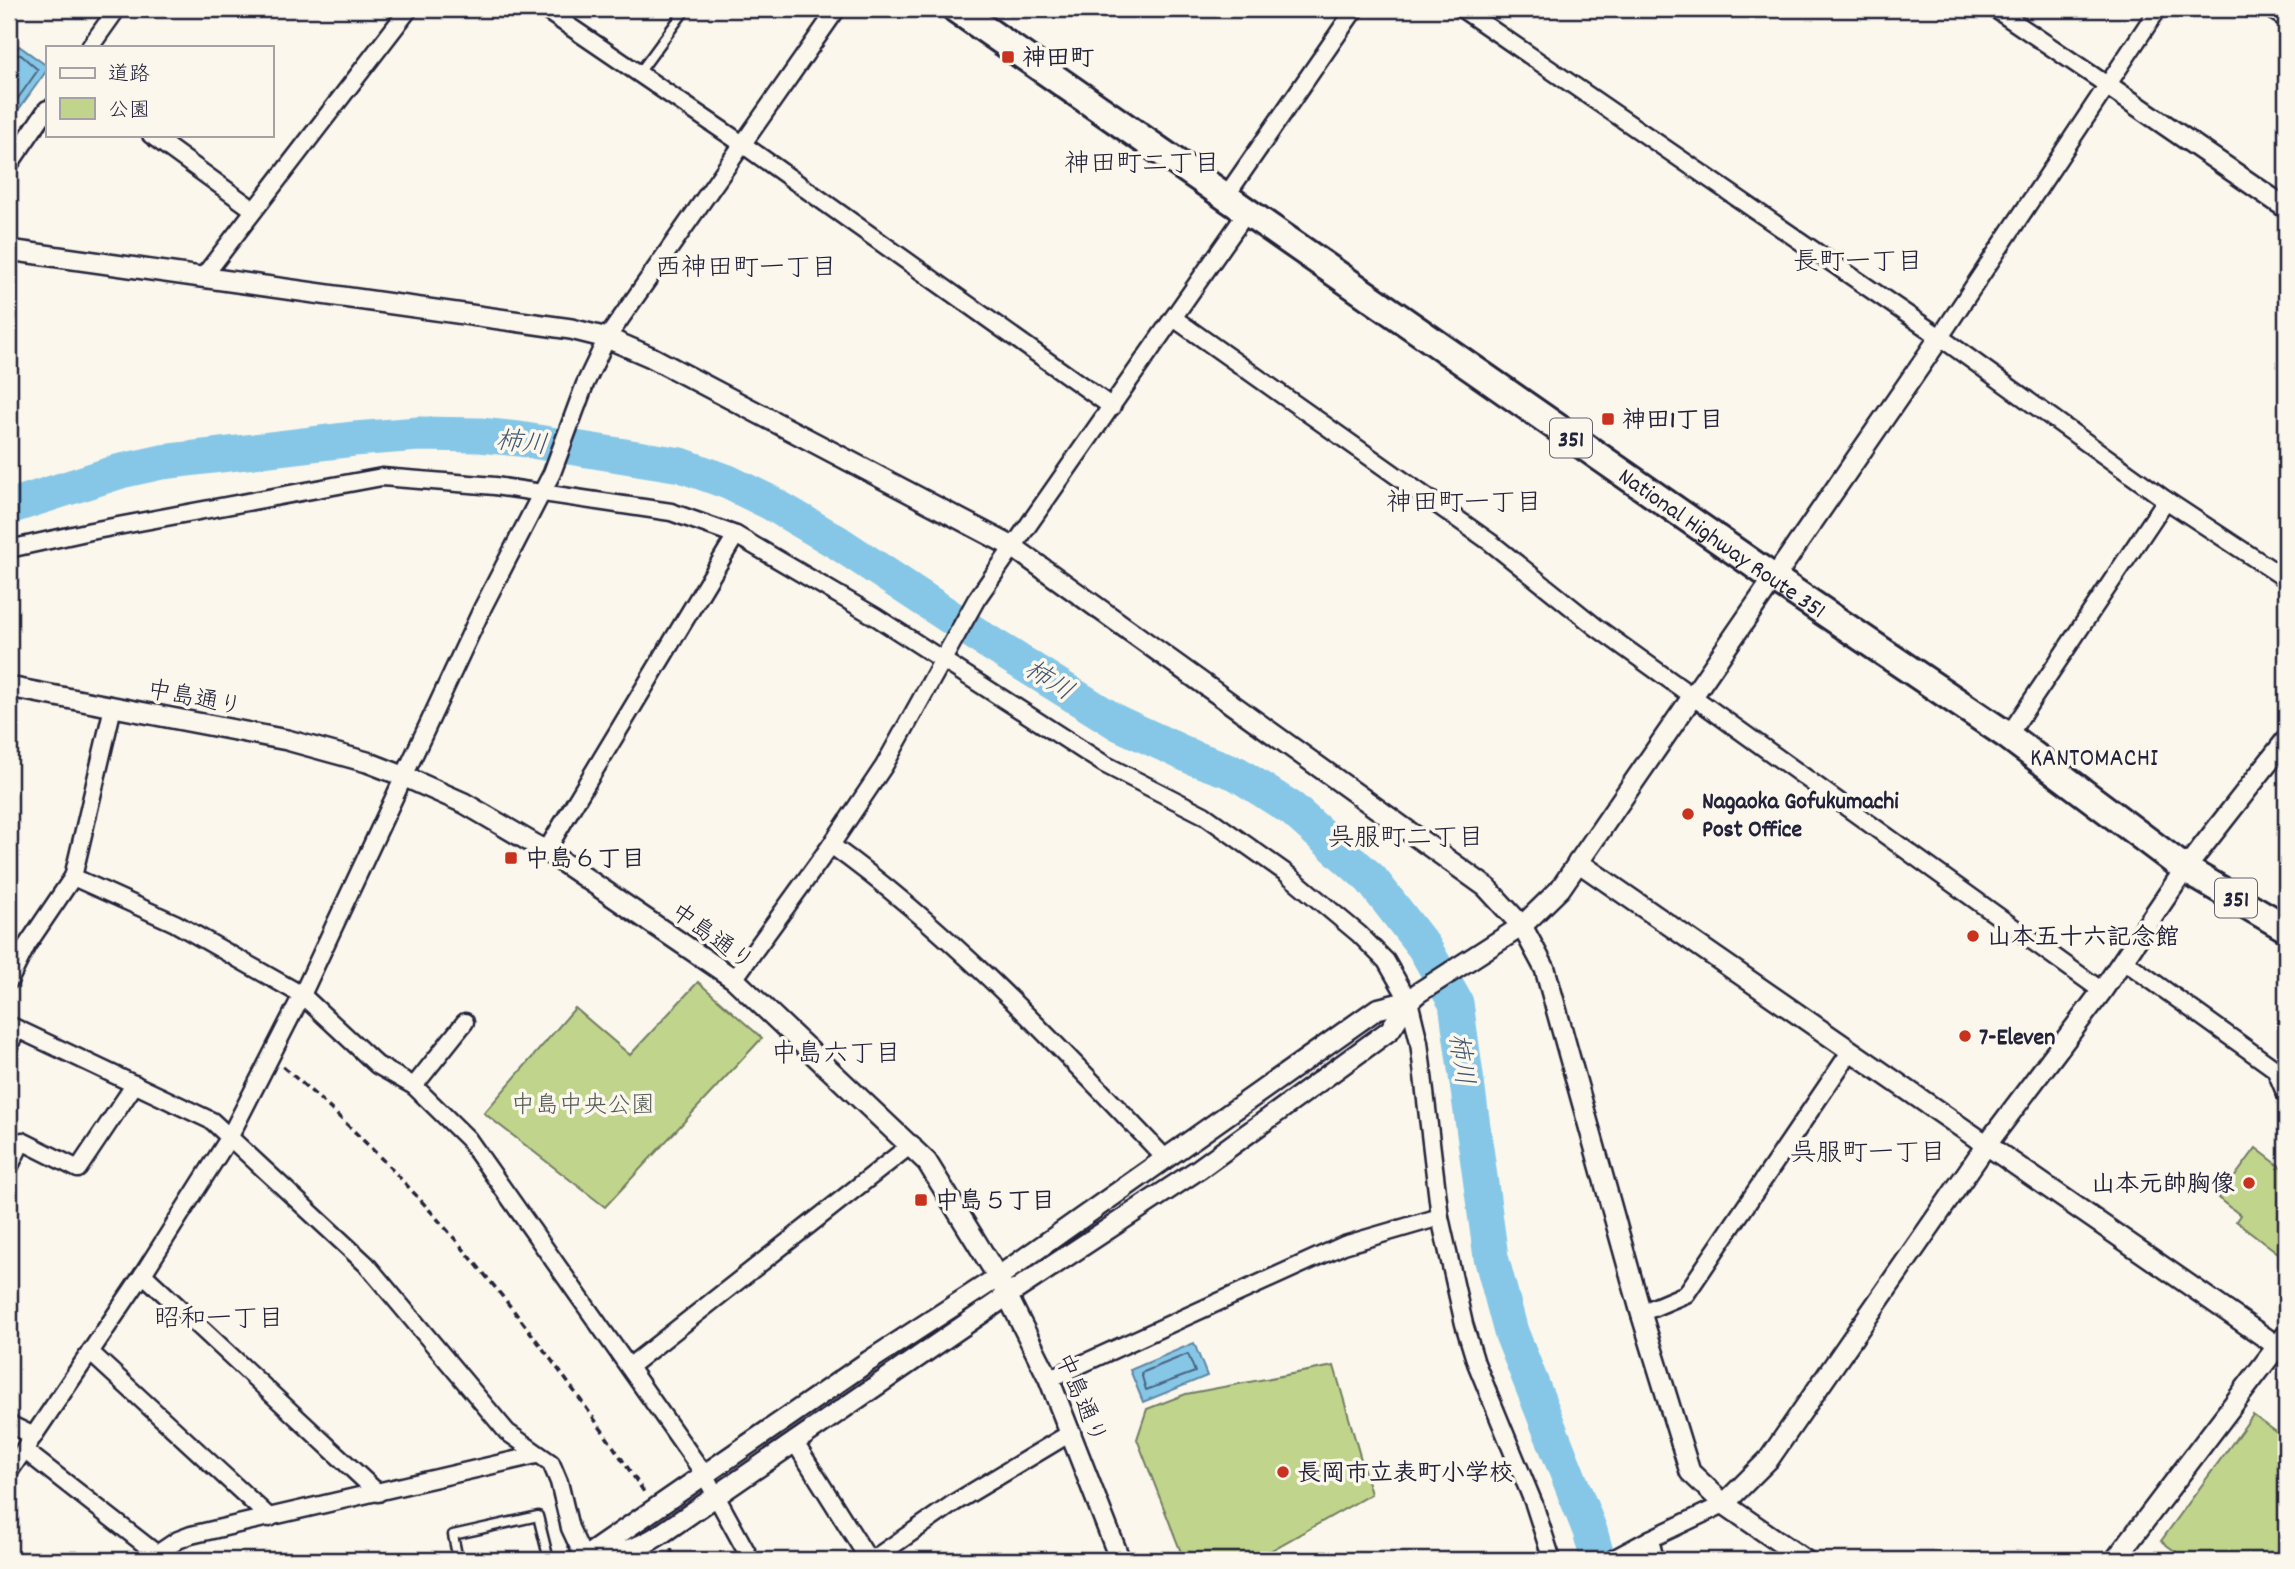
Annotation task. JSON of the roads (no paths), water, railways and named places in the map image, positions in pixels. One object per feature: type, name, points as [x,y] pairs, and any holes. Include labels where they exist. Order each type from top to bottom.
[{"type":"highway","name":"National Highway Route 351","points":[[956,9],[1772,577],[2008,736],[2185,869],[2286,928]]},
{"type":"street","points":[[91,46],[117,9]]},
{"type":"street","points":[[203,277],[410,9]]},
{"type":"street","points":[[544,9],[741,143],[1112,407]]},
{"type":"street","points":[[9,1472],[143,1274],[229,1138],[302,995],[403,776],[552,473],[574,412],[607,338],[837,9]]},
{"type":"street","points":[[1226,196],[1355,9]]},
{"type":"street","points":[[1462,9],[1940,337],[2166,500],[2286,579]]},
{"type":"street","points":[[1995,9],[2286,208]]},
{"type":"street","points":[[585,1559],[869,1361],[998,1277],[1377,1009],[1413,997],[1481,949],[1522,926],[1560,889],[1690,695],[1940,337],[2158,9]]},
{"type":"street","points":[[2270,9],[2286,19]]},
{"type":"street","points":[[9,164],[46,110]]},
{"type":"street","points":[[152,136],[254,210]]},
{"type":"street","points":[[734,979],[831,845],[884,766],[976,600],[1175,319],[1247,212]]},
{"type":"street","points":[[9,250],[571,330],[607,338],[718,391],[1013,547],[1486,887],[1522,926],[1545,969],[1641,1312],[1690,1472],[1724,1504],[1805,1560]]},
{"type":"street","points":[[1175,319],[1490,542],[1596,626],[1690,695],[2102,991]]},
{"type":"street","points":[[9,549],[90,531],[382,477],[407,476],[671,512],[736,535],[946,655],[1104,765],[1205,815],[1286,873],[1359,934],[1386,961],[1413,997],[1440,1217],[1472,1350],[1534,1504],[1552,1560]]},
{"type":"street","points":[[2008,736],[2166,500]]},
{"type":"street","points":[[546,851],[736,535]]},
{"type":"street","name":"中島通り","points":[[9,687],[287,740],[367,762],[403,776],[464,803],[546,851],[734,979],[927,1161],[998,1277],[1049,1379],[1120,1560]]},
{"type":"street","points":[[9,981],[27,945],[73,877],[113,707]]},
{"type":"street","points":[[1616,1558],[1724,1504],[1769,1459],[1987,1144],[2102,991],[2185,869],[2286,740]]},
{"type":"street","points":[[831,845],[875,876],[1057,1045],[1166,1159]]},
{"type":"street","points":[[1578,862],[1850,1052],[2284,1344],[2115,1560]]},
{"type":"street","points":[[73,877],[175,923],[302,995],[377,1065],[414,1086],[468,1139],[501,1182],[704,1475],[751,1560]]},
{"type":"street","points":[[2123,960],[2275,1069],[2286,1095]]},
{"type":"street","points":[[585,1559],[617,1555],[641,1547],[1008,1295],[1199,1169],[1390,1030],[1413,997]]},
{"type":"street","points":[[414,1086],[465,1021]]},
{"type":"street","points":[[9,1046],[13,1027],[212,1121],[366,1264],[507,1432],[551,1463],[559,1482],[570,1528],[585,1559]]},
{"type":"street","points":[[1641,1312],[1686,1294],[1850,1052]]},
{"type":"street","points":[[9,1168],[22,1141],[78,1169],[135,1084]]},
{"type":"street","points":[[630,1366],[912,1144]]},
{"type":"street","points":[[1049,1379],[1344,1245],[1440,1217]]},
{"type":"street","points":[[143,1274],[378,1493]]},
{"type":"street","points":[[90,1352],[270,1518]]},
{"type":"street","points":[[9,1424],[153,1557],[178,1540],[191,1535],[536,1455]]},
{"type":"street","points":[[794,1441],[871,1560],[954,1503],[1072,1432]]},
{"type":"street","points":[[1650,1539],[1655,1560]]},
{"type":"lane","points":[[639,73],[686,9]]},
{"type":"lane","points":[[458,1560],[453,1535],[538,1516],[549,1560]]},
{"type":"lane","points":[[560,1560],[585,1559]]},
{"type":"water","points":[[12,46],[17,49],[19,46],[46,65],[46,71],[9,123],[9,51]]},
{"type":"water","points":[[1194,1343],[1207,1376],[1143,1402],[1130,1370]]},
{"type":"waterway","name":"柿川","points":[[9,507],[121,471],[162,462],[419,434],[519,439],[681,465],[728,482],[769,502],[837,542],[988,642],[1118,723],[1194,758],[1236,773],[1292,809],[1371,879],[1424,947],[1456,1003],[1491,1257],[1511,1332],[1590,1531],[1598,1560]]},
{"type":"place","name":"神田町","points":[[1008,57]]},
{"type":"place","name":"神田1丁目","points":[[1608,419]]},
{"type":"place","name":"Nagaoka Gofukumachi Post Office","points":[[1688,814]]},
{"type":"place","name":"中島６丁目","points":[[511,858]]},
{"type":"place","name":"山本五十六記念館","points":[[1973,936]]},
{"type":"place","name":"7-Eleven","points":[[1965,1036]]},
{"type":"place","name":"山本元帥胸像","points":[[2249,1183]]},
{"type":"place","name":"中島５丁目","points":[[921,1200]]},
{"type":"place","name":"長岡市立表町小学校","points":[[1283,1472]]},
{"type":"district","name":"神田町二丁目","points":[[1142,162]]},
{"type":"district","name":"長町一丁目","points":[[1858,260]]},
{"type":"district","name":"西神田町一丁目","points":[[746,266]]},
{"type":"district","name":"神田町一丁目","points":[[1464,501]]},
{"type":"district","name":"KANTOMACHI","points":[[2094,756]]},
{"type":"district","name":"呉服町二丁目","points":[[1406,836]]},
{"type":"district","name":"中島六丁目","points":[[836,1052]]},
{"type":"district","name":"呉服町一丁目","points":[[1868,1151]]},
{"type":"district","name":"昭和一丁目","points":[[219,1317]]},
{"type":"park label","name":"中島中央公園","points":[[583,1104]]}]
